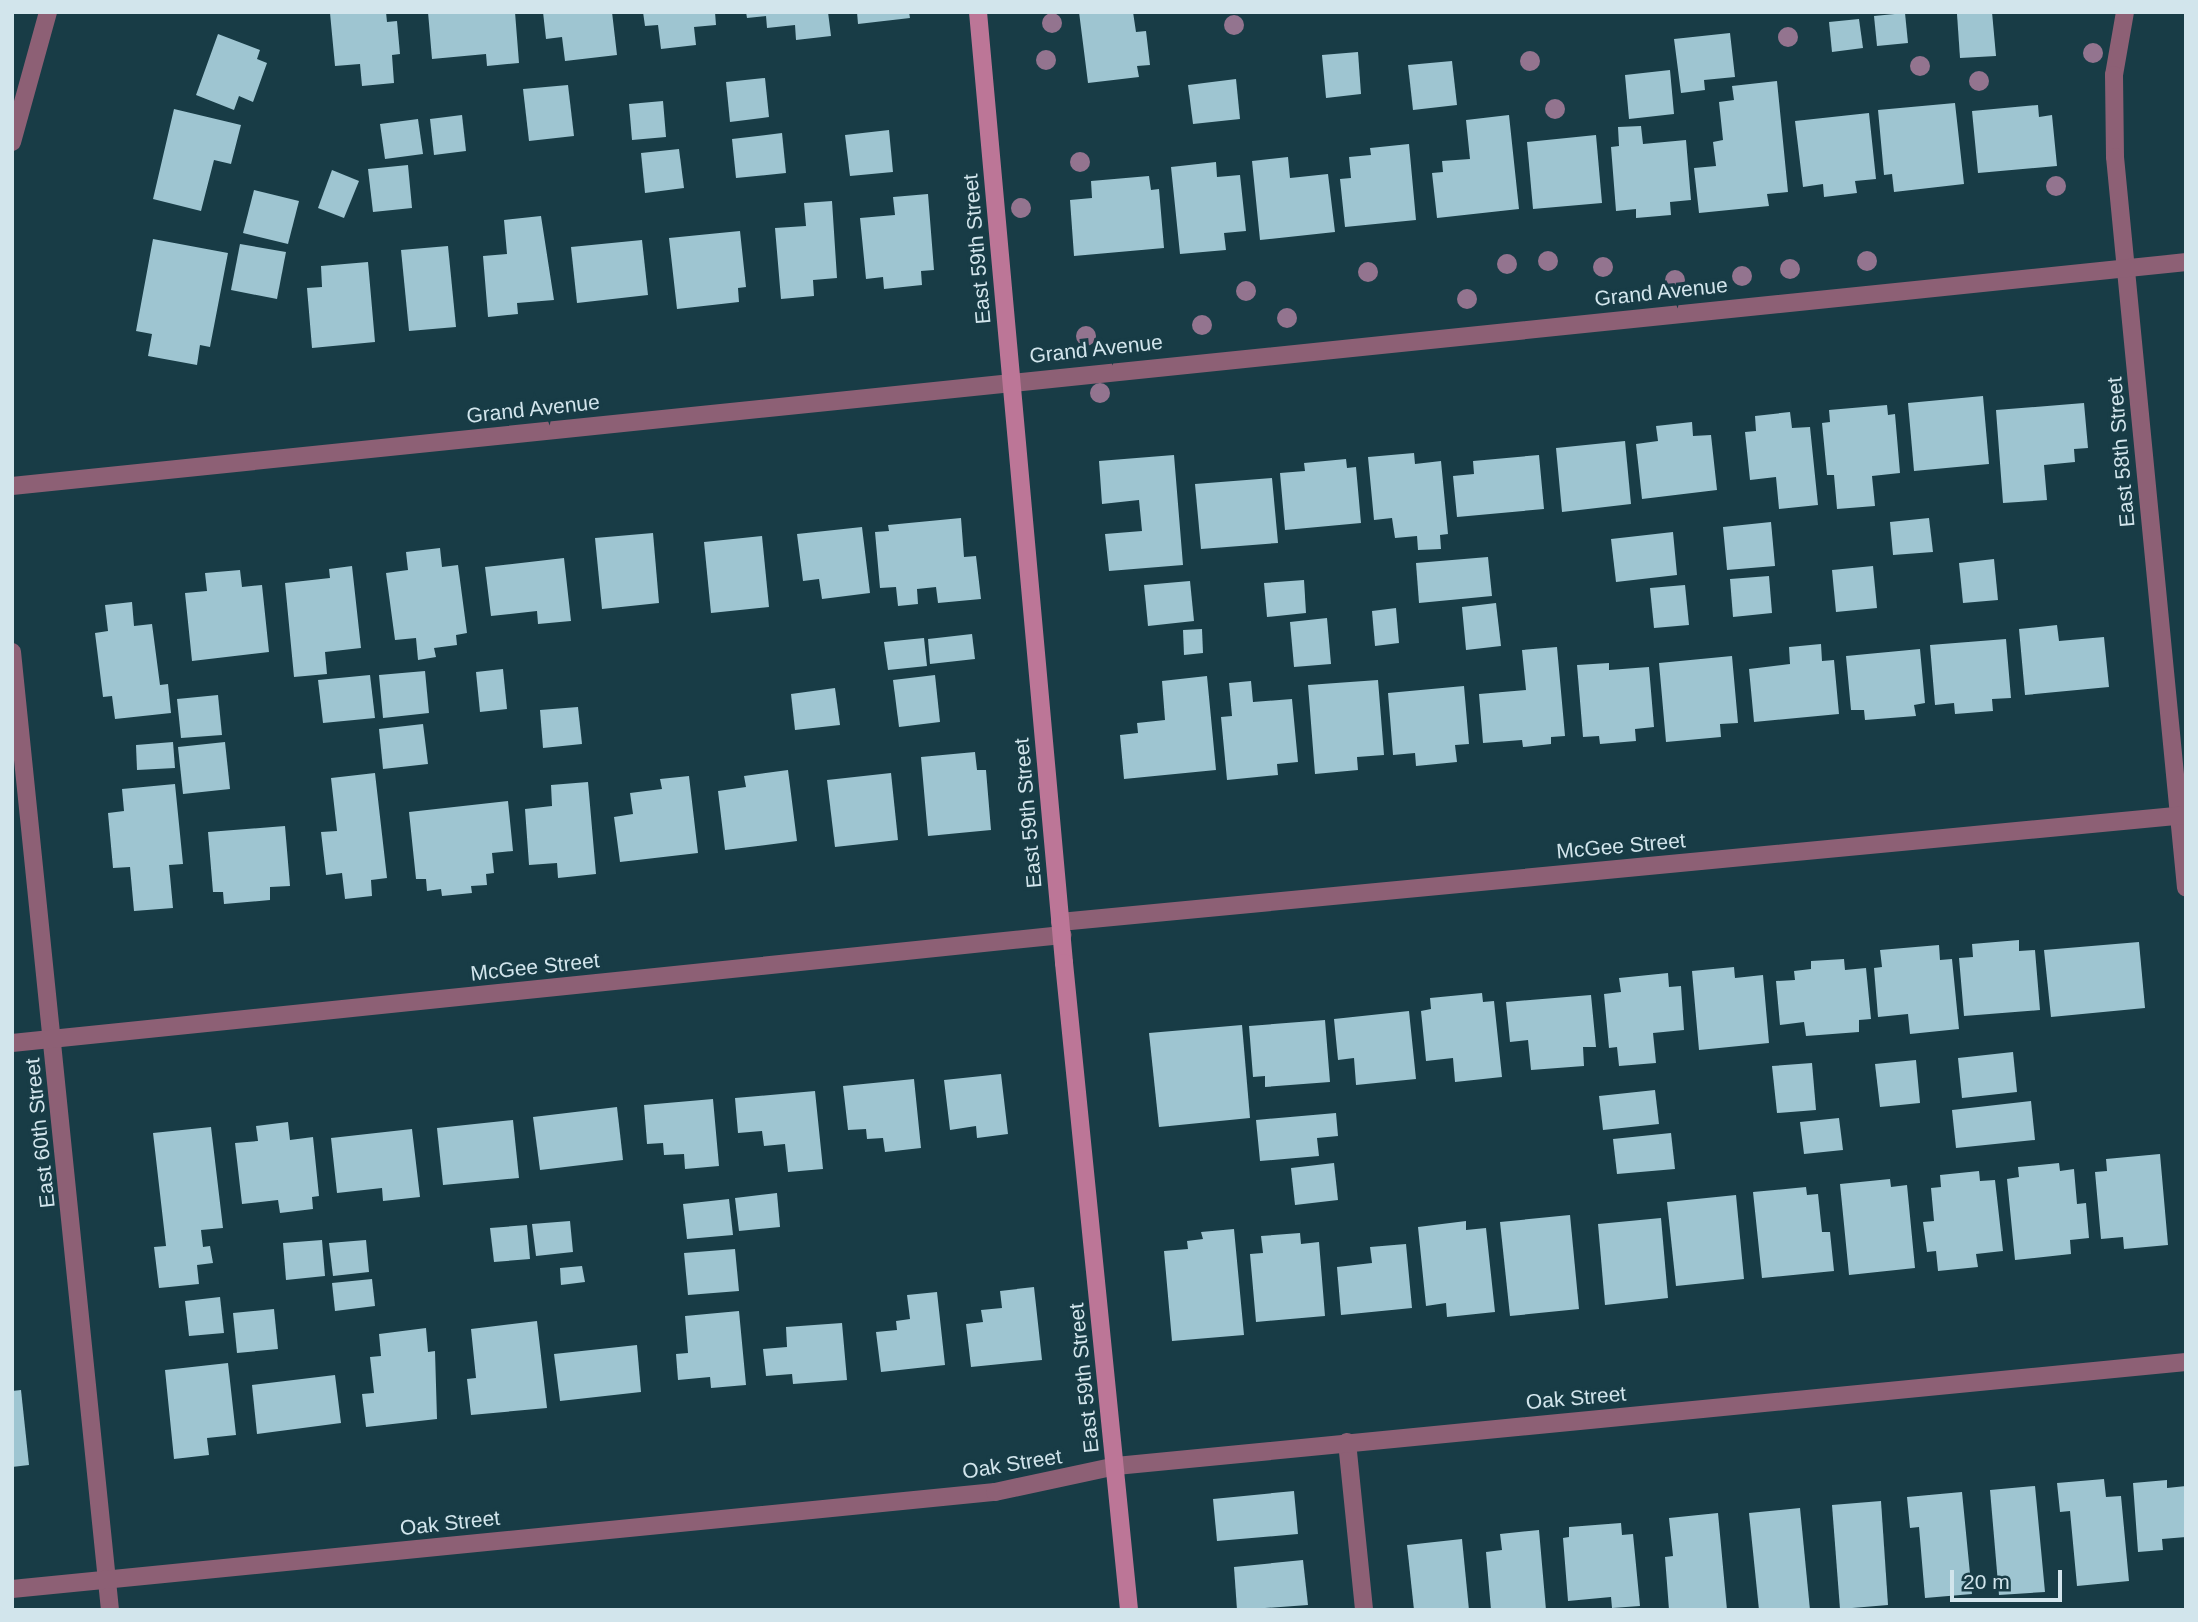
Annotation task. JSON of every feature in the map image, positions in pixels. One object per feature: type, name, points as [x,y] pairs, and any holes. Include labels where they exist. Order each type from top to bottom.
[{"type":"street","points":[[12,142],[48,12]]},
{"type":"street","name":"East 59th Street","points":[[978,12],[1061,929],[1129,1610]]},
{"type":"street","name":"East 58th Street","points":[[2125,12],[2115,75],[2115,116],[2126,268],[2182,815],[2186,888]]},
{"type":"street","name":"Grand Avenue","points":[[12,486],[2186,262]]},
{"type":"street","name":"East 60th Street","points":[[12,652],[110,1610]]},
{"type":"street","name":"McGee Street","points":[[12,1042],[1061,929],[2182,815]]},
{"type":"street","name":"Oak Street","points":[[12,1589],[995,1492],[1116,1466],[2186,1362]]},
{"type":"street","points":[[1347,1442],[1364,1610]]},
{"type":"building","points":[[386,12],[387,22],[397,21],[400,54],[392,55],[394,83],[362,86],[360,64],[335,66],[330,13]]},
{"type":"building","points":[[428,12],[515,12],[519,63],[487,66],[486,54],[432,59]]},
{"type":"building","points":[[543,12],[612,12],[617,55],[565,61],[562,37],[546,39]]},
{"type":"building","points":[[643,12],[715,12],[716,25],[694,27],[696,45],[661,49],[658,25],[645,26]]},
{"type":"building","points":[[746,12],[828,12],[831,36],[796,40],[795,25],[767,28],[766,16],[747,18]]},
{"type":"building","points":[[857,12],[909,12],[910,18],[858,24]]},
{"type":"building","points":[[1079,12],[1133,12],[1136,32],[1146,31],[1150,65],[1137,66],[1139,77],[1088,83]]},
{"type":"building","points":[[1992,12],[1996,56],[1960,58],[1957,14]]},
{"type":"building","points":[[1905,13],[1908,43],[1877,46],[1874,16]]},
{"type":"building","points":[[1859,19],[1863,48],[1832,52],[1829,22]]},
{"type":"building","points":[[1730,33],[1735,77],[1704,80],[1705,90],[1681,93],[1674,39]]},
{"type":"building","points":[[218,34],[260,50],[257,59],[267,63],[253,102],[239,96],[234,110],[196,95]]},
{"type":"building","points":[[1358,52],[1361,94],[1326,98],[1322,55]]},
{"type":"building","points":[[1452,61],[1457,105],[1413,110],[1408,65]]},
{"type":"building","points":[[1670,70],[1674,114],[1629,119],[1625,75]]},
{"type":"building","points":[[765,78],[769,117],[730,122],[726,82]]},
{"type":"building","points":[[1236,79],[1240,119],[1193,124],[1188,85]]},
{"type":"building","points":[[1777,81],[1788,192],[1767,194],[1769,206],[1699,213],[1694,168],[1716,166],[1713,142],[1723,140],[1719,102],[1734,100],[1732,86]]},
{"type":"building","points":[[568,85],[574,136],[529,141],[523,89]]},
{"type":"building","points":[[663,101],[666,137],[632,140],[629,104]]},
{"type":"building","points":[[1955,103],[1964,184],[1894,192],[1892,174],[1884,175],[1878,110]]},
{"type":"building","points":[[2038,105],[2039,117],[2052,115],[2057,166],[1978,173],[1972,111]]},
{"type":"building","points":[[174,109],[241,125],[231,164],[214,160],[201,211],[153,199]]},
{"type":"building","points":[[1869,113],[1876,179],[1855,181],[1857,193],[1824,197],[1823,184],[1803,187],[1795,121]]},
{"type":"building","points":[[462,115],[466,151],[434,155],[430,119]]},
{"type":"building","points":[[1509,115],[1519,209],[1437,218],[1432,173],[1443,172],[1442,161],[1470,159],[1466,120]]},
{"type":"building","points":[[418,119],[423,154],[385,159],[380,124]]},
{"type":"building","points":[[1641,126],[1643,144],[1686,140],[1691,200],[1670,202],[1671,215],[1636,218],[1636,209],[1616,211],[1611,147],[1619,146],[1618,127]]},
{"type":"building","points":[[889,130],[893,172],[850,176],[845,135]]},
{"type":"building","points":[[782,133],[786,173],[736,178],[732,139]]},
{"type":"building","points":[[1596,135],[1602,203],[1533,209],[1527,142]]},
{"type":"building","points":[[1409,144],[1416,220],[1345,227],[1340,179],[1351,178],[1349,157],[1371,155],[1370,148]]},
{"type":"building","points":[[679,149],[684,188],[645,193],[641,153]]},
{"type":"building","points":[[1288,157],[1290,178],[1328,174],[1335,232],[1260,240],[1252,161]]},
{"type":"building","points":[[1216,162],[1217,177],[1240,175],[1246,231],[1224,233],[1226,250],[1180,254],[1171,167]]},
{"type":"building","points":[[408,165],[412,208],[373,212],[368,169]]},
{"type":"building","points":[[332,170],[359,181],[344,218],[318,208]]},
{"type":"building","points":[[1149,176],[1151,190],[1159,189],[1164,248],[1074,256],[1070,200],[1092,198],[1091,181]]},
{"type":"building","points":[[254,190],[299,201],[288,244],[243,233]]},
{"type":"building","points":[[928,194],[934,270],[921,271],[922,285],[884,289],[883,277],[866,279],[860,218],[895,215],[893,197]]},
{"type":"building","points":[[832,201],[837,278],[813,280],[814,296],[781,299],[775,228],[806,226],[804,203]]},
{"type":"building","points":[[541,216],[554,300],[517,303],[518,314],[488,317],[483,256],[507,254],[504,220]]},
{"type":"building","points":[[740,231],[746,287],[738,288],[739,302],[677,309],[669,238]]},
{"type":"building","points":[[153,239],[228,253],[210,347],[200,345],[197,365],[148,356],[152,334],[136,331]]},
{"type":"building","points":[[642,240],[648,295],[577,303],[571,247]]},
{"type":"building","points":[[240,244],[286,252],[277,299],[231,290]]},
{"type":"building","points":[[448,246],[456,327],[409,331],[401,250]]},
{"type":"building","points":[[368,262],[375,342],[312,348],[307,288],[322,287],[321,266]]},
{"type":"building","points":[[1983,396],[1989,464],[1914,471],[1908,403]]},
{"type":"building","points":[[2084,403],[2088,448],[2074,449],[2075,462],[2044,465],[2047,500],[2003,503],[1996,410]]},
{"type":"building","points":[[1887,405],[1888,415],[1895,414],[1900,473],[1872,476],[1875,506],[1837,509],[1834,475],[1827,475],[1822,423],[1830,422],[1829,410]]},
{"type":"building","points":[[1790,412],[1792,428],[1810,427],[1818,505],[1779,509],[1776,477],[1750,480],[1745,432],[1756,431],[1755,416]]},
{"type":"building","points":[[1692,422],[1693,436],[1711,435],[1717,490],[1642,499],[1636,444],[1658,441],[1656,426]]},
{"type":"building","points":[[1625,441],[1631,504],[1562,512],[1556,448]]},
{"type":"building","points":[[1414,453],[1415,464],[1441,461],[1448,534],[1440,535],[1441,549],[1418,550],[1417,536],[1395,538],[1392,518],[1374,520],[1368,457]]},
{"type":"building","points":[[1174,455],[1183,565],[1109,571],[1105,534],[1142,531],[1139,500],[1102,504],[1099,461]]},
{"type":"building","points":[[1539,455],[1544,509],[1457,517],[1453,476],[1474,474],[1473,461]]},
{"type":"building","points":[[1346,459],[1347,468],[1356,467],[1361,523],[1285,530],[1280,473],[1305,471],[1304,463]]},
{"type":"building","points":[[1272,478],[1278,543],[1201,549],[1195,484]]},
{"type":"building","points":[[961,518],[964,557],[976,556],[981,599],[938,603],[936,587],[917,589],[918,604],[898,606],[896,587],[880,588],[875,532],[889,531],[888,525]]},
{"type":"building","points":[[1929,518],[1933,552],[1893,555],[1890,522]]},
{"type":"building","points":[[1771,522],[1775,566],[1727,570],[1723,527]]},
{"type":"building","points":[[862,527],[870,593],[822,599],[819,579],[803,581],[797,534]]},
{"type":"building","points":[[1673,532],[1677,575],[1616,582],[1611,539]]},
{"type":"building","points":[[653,533],[659,603],[602,609],[595,538]]},
{"type":"building","points":[[762,536],[769,607],[711,613],[704,542]]},
{"type":"building","points":[[440,548],[442,567],[458,565],[467,633],[456,635],[457,645],[434,648],[436,657],[418,660],[416,638],[395,640],[386,573],[408,570],[406,552]]},
{"type":"building","points":[[1488,557],[1492,596],[1419,603],[1416,563]]},
{"type":"building","points":[[564,558],[571,621],[538,624],[537,611],[491,616],[485,567]]},
{"type":"building","points":[[1994,559],[1998,600],[1963,603],[1959,563]]},
{"type":"building","points":[[352,566],[361,648],[325,652],[327,674],[294,677],[285,583],[330,578],[329,569]]},
{"type":"building","points":[[1873,566],[1877,608],[1836,612],[1832,570]]},
{"type":"building","points":[[240,570],[242,587],[262,585],[269,652],[192,661],[185,593],[207,591],[205,573]]},
{"type":"building","points":[[1769,576],[1772,613],[1733,617],[1730,579]]},
{"type":"building","points":[[1304,580],[1306,613],[1267,617],[1264,583]]},
{"type":"building","points":[[1190,581],[1194,621],[1148,626],[1144,585]]},
{"type":"building","points":[[1685,585],[1689,625],[1654,628],[1650,588]]},
{"type":"building","points":[[132,602],[134,626],[152,624],[160,685],[168,684],[171,713],[115,719],[112,696],[103,697],[95,633],[108,631],[105,605]]},
{"type":"building","points":[[1496,603],[1501,646],[1466,650],[1462,607]]},
{"type":"building","points":[[1396,608],[1399,643],[1375,646],[1372,611]]},
{"type":"building","points":[[1327,618],[1331,664],[1294,667],[1290,622]]},
{"type":"building","points":[[2057,625],[2059,641],[2104,637],[2109,687],[2025,695],[2019,629]]},
{"type":"building","points":[[1202,629],[1203,653],[1184,655],[1183,630]]},
{"type":"building","points":[[972,634],[975,659],[930,664],[928,639]]},
{"type":"building","points":[[924,638],[927,666],[888,670],[884,642]]},
{"type":"building","points":[[2006,639],[2011,698],[1992,699],[1993,711],[1955,714],[1954,703],[1935,705],[1930,645]]},
{"type":"building","points":[[1821,644],[1822,661],[1834,660],[1839,714],[1754,722],[1749,669],[1790,664],[1789,647]]},
{"type":"building","points":[[1557,647],[1565,736],[1551,737],[1551,744],[1523,747],[1522,740],[1483,743],[1479,694],[1526,690],[1522,650]]},
{"type":"building","points":[[1920,649],[1925,703],[1914,705],[1916,716],[1865,720],[1864,710],[1851,710],[1846,656]]},
{"type":"building","points":[[1732,656],[1738,723],[1720,724],[1721,737],[1666,742],[1659,663]]},
{"type":"building","points":[[1609,663],[1609,670],[1649,667],[1654,727],[1635,729],[1636,741],[1600,744],[1599,736],[1583,737],[1577,665]]},
{"type":"building","points":[[503,669],[507,709],[480,712],[476,672]]},
{"type":"building","points":[[425,671],[429,713],[383,718],[379,675]]},
{"type":"building","points":[[370,675],[375,718],[323,723],[318,680]]},
{"type":"building","points":[[935,675],[940,722],[899,727],[893,680]]},
{"type":"building","points":[[1207,676],[1216,770],[1124,779],[1120,735],[1138,733],[1137,723],[1165,720],[1162,681]]},
{"type":"building","points":[[1378,680],[1384,755],[1357,757],[1358,770],[1315,774],[1308,685]]},
{"type":"building","points":[[1251,681],[1253,702],[1292,699],[1298,762],[1277,764],[1278,775],[1227,780],[1221,717],[1232,716],[1229,683]]},
{"type":"building","points":[[1464,686],[1469,744],[1455,745],[1457,762],[1416,766],[1415,753],[1393,755],[1388,693]]},
{"type":"building","points":[[835,688],[840,725],[795,730],[791,694]]},
{"type":"building","points":[[218,695],[222,735],[181,738],[177,699]]},
{"type":"building","points":[[578,707],[582,744],[543,748],[540,710]]},
{"type":"building","points":[[423,724],[428,764],[383,769],[379,729]]},
{"type":"building","points":[[173,742],[175,768],[137,770],[136,745]]},
{"type":"building","points":[[225,742],[230,789],[183,794],[178,747]]},
{"type":"building","points":[[975,752],[977,770],[986,770],[991,830],[928,836],[921,757]]},
{"type":"building","points":[[788,770],[797,841],[725,850],[718,791],[746,787],[744,776]]},
{"type":"building","points":[[375,773],[387,878],[371,880],[372,896],[345,899],[342,873],[326,875],[321,832],[337,831],[331,778]]},
{"type":"building","points":[[891,773],[898,840],[835,847],[827,780]]},
{"type":"building","points":[[689,776],[698,853],[620,862],[614,817],[633,814],[630,793],[662,789],[660,779]]},
{"type":"building","points":[[588,782],[596,874],[558,878],[557,863],[529,865],[525,809],[552,806],[551,785]]},
{"type":"building","points":[[175,784],[183,864],[169,865],[173,908],[134,911],[130,867],[113,868],[108,813],[124,811],[122,789]]},
{"type":"building","points":[[508,801],[513,851],[492,853],[494,873],[486,874],[487,885],[471,886],[472,893],[442,896],[441,889],[427,891],[426,879],[416,879],[409,812]]},
{"type":"building","points":[[285,826],[290,886],[270,887],[270,900],[224,904],[223,892],[213,892],[208,832]]},
{"type":"building","points":[[2019,940],[2019,951],[2035,950],[2040,1010],[1964,1016],[1959,958],[1973,957],[1972,944]]},
{"type":"building","points":[[2139,942],[2145,1008],[2051,1017],[2044,950]]},
{"type":"building","points":[[1939,945],[1940,960],[1952,959],[1959,1029],[1910,1034],[1908,1014],[1878,1017],[1874,968],[1882,967],[1880,950]]},
{"type":"building","points":[[1844,959],[1845,970],[1866,968],[1871,1019],[1859,1020],[1859,1032],[1806,1036],[1804,1022],[1780,1025],[1776,981],[1795,980],[1794,971],[1811,969],[1811,961]]},
{"type":"building","points":[[1734,967],[1735,978],[1763,975],[1769,1043],[1699,1050],[1692,971]]},
{"type":"building","points":[[1668,973],[1669,987],[1681,986],[1684,1030],[1653,1033],[1656,1063],[1619,1066],[1617,1047],[1609,1048],[1604,994],[1621,992],[1619,978]]},
{"type":"building","points":[[1482,993],[1483,1002],[1494,1001],[1502,1077],[1455,1082],[1453,1058],[1426,1061],[1421,1011],[1431,1009],[1430,998]]},
{"type":"building","points":[[1591,995],[1596,1047],[1583,1047],[1584,1066],[1531,1070],[1528,1040],[1510,1042],[1506,1002]]},
{"type":"building","points":[[1409,1011],[1416,1079],[1356,1085],[1354,1058],[1338,1060],[1334,1019]]},
{"type":"building","points":[[1325,1020],[1330,1082],[1265,1087],[1265,1076],[1253,1077],[1249,1026]]},
{"type":"building","points":[[1242,1025],[1250,1118],[1159,1127],[1149,1033]]},
{"type":"building","points":[[2013,1052],[2017,1092],[1962,1098],[1958,1058]]},
{"type":"building","points":[[1916,1060],[1920,1103],[1880,1107],[1875,1064]]},
{"type":"building","points":[[1812,1063],[1816,1110],[1777,1113],[1772,1066]]},
{"type":"building","points":[[1001,1074],[1008,1134],[977,1138],[976,1126],[950,1130],[944,1080]]},
{"type":"building","points":[[914,1079],[921,1148],[885,1152],[883,1138],[867,1139],[866,1129],[848,1130],[843,1086]]},
{"type":"building","points":[[1655,1090],[1659,1124],[1603,1130],[1599,1096]]},
{"type":"building","points":[[815,1091],[823,1169],[788,1172],[785,1144],[764,1146],[762,1131],[738,1133],[735,1098]]},
{"type":"building","points":[[713,1099],[719,1166],[685,1169],[684,1154],[664,1155],[663,1143],[647,1144],[644,1105]]},
{"type":"building","points":[[2031,1101],[2035,1140],[1956,1148],[1952,1110]]},
{"type":"building","points":[[617,1107],[623,1160],[540,1170],[533,1117]]},
{"type":"building","points":[[1336,1113],[1338,1136],[1317,1138],[1319,1156],[1260,1161],[1256,1120]]},
{"type":"building","points":[[1839,1118],[1843,1150],[1804,1154],[1800,1122]]},
{"type":"building","points":[[513,1120],[519,1178],[443,1185],[437,1128]]},
{"type":"building","points":[[288,1122],[290,1140],[313,1137],[319,1196],[312,1197],[313,1209],[280,1213],[278,1200],[242,1204],[235,1143],[258,1141],[256,1126]]},
{"type":"building","points":[[211,1127],[223,1228],[201,1230],[203,1247],[210,1246],[213,1263],[197,1265],[199,1284],[159,1288],[154,1247],[166,1246],[153,1133]]},
{"type":"building","points":[[412,1129],[420,1197],[383,1201],[382,1188],[337,1193],[331,1138]]},
{"type":"building","points":[[1671,1133],[1675,1169],[1617,1174],[1613,1139]]},
{"type":"building","points":[[2160,1154],[2168,1245],[2124,1249],[2123,1237],[2101,1239],[2095,1172],[2107,1171],[2106,1159]]},
{"type":"building","points":[[1334,1163],[1338,1200],[1295,1205],[1291,1168]]},
{"type":"building","points":[[2059,1163],[2060,1171],[2074,1169],[2077,1204],[2086,1203],[2089,1238],[2070,1240],[2071,1254],[2015,1260],[2007,1179],[2019,1177],[2018,1167]]},
{"type":"building","points":[[1979,1171],[1980,1181],[1995,1180],[2003,1251],[1976,1254],[1978,1267],[1938,1271],[1936,1251],[1927,1252],[1923,1222],[1934,1221],[1931,1188],[1941,1187],[1940,1175]]},
{"type":"building","points":[[1890,1179],[1891,1187],[1907,1185],[1915,1268],[1849,1275],[1840,1184]]},
{"type":"building","points":[[1806,1187],[1807,1195],[1818,1194],[1822,1232],[1830,1232],[1834,1271],[1762,1278],[1753,1192]]},
{"type":"building","points":[[777,1193],[780,1227],[739,1231],[735,1198]]},
{"type":"building","points":[[1736,1195],[1744,1279],[1676,1286],[1667,1202]]},
{"type":"building","points":[[729,1199],[733,1235],[687,1239],[683,1204]]},
{"type":"building","points":[[1570,1215],[1579,1309],[1510,1316],[1500,1222]]},
{"type":"building","points":[[1661,1218],[1668,1298],[1605,1305],[1598,1224]]},
{"type":"building","points":[[570,1221],[573,1252],[536,1256],[532,1224]]},
{"type":"building","points":[[1466,1221],[1466,1230],[1486,1228],[1495,1312],[1447,1317],[1446,1303],[1426,1306],[1418,1227]]},
{"type":"building","points":[[527,1225],[530,1259],[494,1262],[490,1228]]},
{"type":"building","points":[[1234,1229],[1244,1335],[1172,1341],[1164,1251],[1188,1249],[1187,1241],[1203,1239],[1201,1232]]},
{"type":"building","points":[[1300,1233],[1301,1244],[1319,1242],[1325,1316],[1256,1322],[1250,1254],[1263,1253],[1261,1236]]},
{"type":"building","points":[[322,1240],[325,1276],[286,1280],[283,1243]]},
{"type":"building","points":[[366,1240],[369,1272],[333,1276],[329,1243]]},
{"type":"building","points":[[1406,1244],[1412,1308],[1341,1315],[1337,1267],[1372,1263],[1370,1247]]},
{"type":"building","points":[[735,1249],[739,1291],[688,1295],[684,1253]]},
{"type":"building","points":[[582,1266],[585,1282],[561,1285],[560,1268]]},
{"type":"building","points":[[372,1279],[375,1306],[335,1311],[332,1283]]},
{"type":"building","points":[[1034,1287],[1042,1360],[971,1367],[966,1324],[983,1322],[981,1310],[1002,1308],[1000,1291]]},
{"type":"building","points":[[937,1292],[945,1365],[881,1372],[876,1332],[897,1330],[896,1321],[910,1319],[907,1295]]},
{"type":"building","points":[[220,1297],[224,1333],[189,1336],[185,1301]]},
{"type":"building","points":[[274,1309],[278,1349],[237,1353],[233,1313]]},
{"type":"building","points":[[739,1311],[746,1385],[711,1388],[710,1377],[678,1380],[676,1354],[688,1353],[685,1316]]},
{"type":"building","points":[[537,1321],[547,1408],[471,1415],[467,1379],[476,1378],[471,1329]]},
{"type":"building","points":[[842,1323],[847,1380],[793,1384],[792,1374],[766,1376],[763,1349],[787,1347],[786,1327]]},
{"type":"building","points":[[426,1328],[428,1352],[435,1351],[437,1419],[366,1427],[362,1394],[374,1393],[370,1357],[381,1356],[379,1334]]},
{"type":"building","points":[[637,1345],[641,1392],[560,1401],[554,1354]]},
{"type":"building","points":[[228,1363],[236,1435],[207,1438],[209,1455],[174,1459],[165,1370]]},
{"type":"building","points":[[335,1375],[341,1423],[257,1434],[252,1385]]},
{"type":"building","points":[[21,1390],[29,1465],[12,1467],[12,1391]]},
{"type":"building","points":[[2104,1479],[2106,1497],[2121,1496],[2129,1581],[2077,1586],[2070,1511],[2060,1512],[2057,1483]]},
{"type":"building","points":[[2167,1480],[2167,1488],[2186,1486],[2186,1537],[2162,1539],[2163,1550],[2138,1552],[2133,1483]]},
{"type":"building","points":[[2035,1486],[2045,1592],[1999,1595],[1990,1490]]},
{"type":"building","points":[[1294,1491],[1298,1534],[1217,1541],[1213,1499]]},
{"type":"building","points":[[1962,1492],[1972,1594],[1925,1598],[1919,1527],[1910,1528],[1907,1497]]},
{"type":"building","points":[[1881,1501],[1888,1605],[1840,1609],[1832,1505]]},
{"type":"building","points":[[1800,1508],[1810,1610],[1759,1610],[1749,1513]]},
{"type":"building","points":[[1718,1513],[1727,1610],[1669,1610],[1665,1557],[1673,1556],[1669,1518]]},
{"type":"building","points":[[1621,1523],[1622,1535],[1633,1534],[1640,1606],[1612,1608],[1611,1597],[1568,1601],[1563,1538],[1569,1537],[1569,1527]]},
{"type":"building","points":[[1539,1530],[1546,1610],[1491,1610],[1486,1552],[1502,1550],[1500,1534]]},
{"type":"building","points":[[1462,1539],[1469,1610],[1414,1610],[1407,1545]]},
{"type":"building","points":[[1303,1560],[1308,1605],[1237,1610],[1234,1567]]}]
